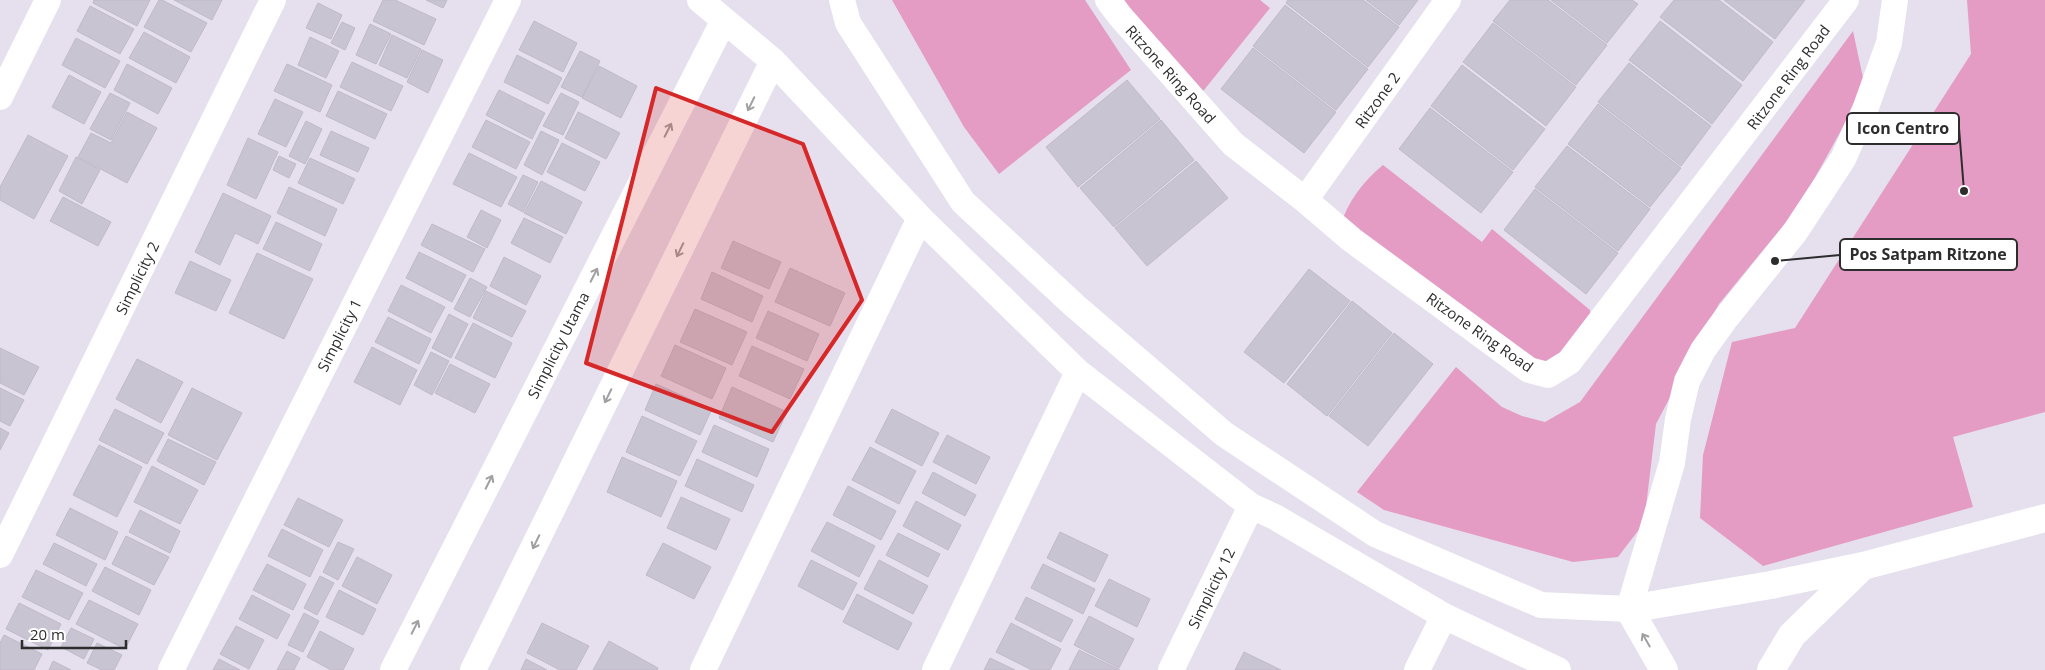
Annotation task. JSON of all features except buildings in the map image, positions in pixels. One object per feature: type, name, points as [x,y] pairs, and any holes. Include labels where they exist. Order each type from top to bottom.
[{"type":"street","points":[[0,97],[48,0]]},
{"type":"street","name":"Simplicity 2","points":[[0,555],[273,0]]},
{"type":"street","name":"Simplicity 1","points":[[171,670],[508,0]]},
{"type":"street","points":[[700,0],[773,61],[920,218],[1078,372],[1251,506],[1275,517],[1444,616],[1558,670]]},
{"type":"street","points":[[842,0],[848,23],[963,202],[1074,306],[1224,434],[1375,534],[1541,605],[1629,609],[1863,566],[2045,518]]},
{"type":"street","name":"Ritzone Ring Road","points":[[1108,0],[1233,144],[1305,200],[1352,240],[1529,370],[1548,375],[1569,362],[1846,0]]},
{"type":"street","name":"Ritzone 2","points":[[1305,200],[1448,0]]},
{"type":"street","points":[[1664,670],[1629,609],[1672,463],[1678,419],[1687,381],[1703,350],[1726,318],[1795,232],[1843,158],[1866,107],[1889,43],[1895,0]]},
{"type":"street","name":"Simplicity Utama","points":[[393,670],[724,20]]},
{"type":"street","points":[[473,670],[773,61]]},
{"type":"street","points":[[703,670],[920,218]]},
{"type":"street","points":[[935,670],[1078,372]]},
{"type":"street","name":"Simplicity 12","points":[[1171,670],[1251,506]]},
{"type":"street","points":[[1771,670],[1792,635],[1863,566]]},
{"type":"street","points":[[1417,670],[1444,616]]},
{"type":"highlighted area","points":[[656,88],[803,144],[862,300],[772,432],[586,363]]},
{"type":"shaded area","points":[[892,0],[1085,0],[1131,70],[999,174],[964,127]]},
{"type":"shaded area","points":[[1123,0],[1260,0],[1270,8],[1200,95]]},
{"type":"shaded area","points":[[1967,0],[2045,0],[2045,412],[1953,437],[1973,507],[1763,566],[1700,518],[1703,455],[1732,342],[1795,328],[1971,54]]},
{"type":"shaded area","points":[[1853,31],[1865,87],[1800,205],[1719,304],[1656,424],[1644,523],[1618,557],[1573,562],[1384,510],[1357,492],[1456,367],[1502,407],[1522,416],[1545,422],[1580,402]]},
{"type":"shaded area","points":[[1383,165],[1482,242],[1492,229],[1590,310],[1590,326],[1546,381],[1340,226],[1357,192]]},
{"type":"place","name":"Icon Centro","points":[[1964,191]]},
{"type":"place","name":"Pos Satpam Ritzone","points":[[1775,261]]}]
